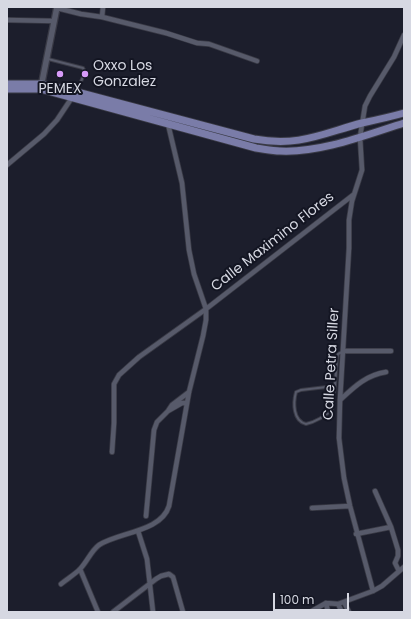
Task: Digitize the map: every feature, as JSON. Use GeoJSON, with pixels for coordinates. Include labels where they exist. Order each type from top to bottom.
{"type":"FeatureCollection","features":[{"type":"Feature","properties":{"kind":"main road"},"geometry":{"type":"LineString","coordinates":[[7,84],[41,87],[151,116],[266,141],[290,142],[321,136],[362,123],[404,113]]}},
{"type":"Feature","properties":{"kind":"main road"},"geometry":{"type":"LineString","coordinates":[[7,89],[41,87]]}},
{"type":"Feature","properties":{"kind":"main road"},"geometry":{"type":"LineString","coordinates":[[151,116],[168,124],[256,148],[286,151],[318,147],[404,123]]}},
{"type":"Feature","properties":{"kind":"main road"},"geometry":{"type":"LineString","coordinates":[[223,139],[224,131]]}},
{"type":"Feature","properties":{"kind":"street"},"geometry":{"type":"LineString","coordinates":[[41,87],[57,7],[81,14],[102,17],[166,33],[197,43],[209,44],[256,61]]}},
{"type":"Feature","properties":{"kind":"street"},"geometry":{"type":"LineString","coordinates":[[102,17],[103,7]]}},
{"type":"Feature","properties":{"kind":"street"},"geometry":{"type":"LineString","coordinates":[[7,20],[54,21]]}},
{"type":"Feature","properties":{"kind":"street","name":"Calle Petra Siller"},"geometry":{"type":"LineString","coordinates":[[373,591],[356,534],[343,472],[339,438],[349,248],[349,220],[352,201],[362,170],[360,136],[365,106],[394,56],[404,35]]}},
{"type":"Feature","properties":{"kind":"street"},"geometry":{"type":"LineString","coordinates":[[7,165],[44,134],[57,120],[74,95]]}},
{"type":"Feature","properties":{"kind":"street"},"geometry":{"type":"LineString","coordinates":[[61,584],[80,569],[99,546],[138,531],[162,518],[168,511],[189,392],[205,328],[206,309],[194,274],[189,250],[182,184],[168,124]]}},
{"type":"Feature","properties":{"kind":"street","name":"Calle Maximino Flores"},"geometry":{"type":"LineString","coordinates":[[112,452],[114,388],[116,380],[139,357],[206,309],[355,194]]}},
{"type":"Feature","properties":{"kind":"street"},"geometry":{"type":"LineString","coordinates":[[343,351],[391,351]]}},
{"type":"Feature","properties":{"kind":"street"},"geometry":{"type":"LineString","coordinates":[[340,400],[361,381],[386,372]]}},
{"type":"Feature","properties":{"kind":"street"},"geometry":{"type":"LineString","coordinates":[[146,516],[154,430],[157,422],[175,402],[189,392]]}},
{"type":"Feature","properties":{"kind":"street"},"geometry":{"type":"LineString","coordinates":[[168,411],[182,403],[187,403]]}},
{"type":"Feature","properties":{"kind":"street"},"geometry":{"type":"LineString","coordinates":[[375,491],[391,526],[399,552],[395,563],[400,571]]}},
{"type":"Feature","properties":{"kind":"street"},"geometry":{"type":"LineString","coordinates":[[312,508],[350,506]]}},
{"type":"Feature","properties":{"kind":"street"},"geometry":{"type":"LineString","coordinates":[[356,534],[391,526]]}},
{"type":"Feature","properties":{"kind":"street"},"geometry":{"type":"LineString","coordinates":[[138,531],[147,559],[150,575],[149,584],[152,612]]}},
{"type":"Feature","properties":{"kind":"street"},"geometry":{"type":"LineString","coordinates":[[310,612],[326,603],[338,604],[373,591],[382,586],[404,567]]}},
{"type":"Feature","properties":{"kind":"street"},"geometry":{"type":"LineString","coordinates":[[80,569],[98,612]]}},
{"type":"Feature","properties":{"kind":"street"},"geometry":{"type":"LineString","coordinates":[[113,612],[149,584],[167,574],[173,577],[183,612]]}},
{"type":"Feature","properties":{"kind":"street"},"geometry":{"type":"LineString","coordinates":[[344,602],[349,612]]}},
{"type":"Feature","properties":{"kind":"street"},"geometry":{"type":"LineString","coordinates":[[326,603],[328,612]]}},
{"type":"Feature","properties":{"kind":"street"},"geometry":{"type":"LineString","coordinates":[[338,604],[342,612]]}},
{"type":"Feature","properties":{"kind":"lane"},"geometry":{"type":"LineString","coordinates":[[46,59],[83,68],[85,72],[74,95]]}},
{"type":"Feature","properties":{"kind":"lane"},"geometry":{"type":"LineString","coordinates":[[335,386],[301,390],[296,392],[294,408],[297,417],[301,422],[306,424],[310,423],[330,411],[333,406],[335,386],[337,356],[343,351]]}},
{"type":"Feature","properties":{"kind":"place","name":"PEMEX"},"geometry":{"type":"Point","coordinates":[60,74]}},
{"type":"Feature","properties":{"kind":"place","name":"Oxxo Los Gonzalez"},"geometry":{"type":"Point","coordinates":[85,74]}}]}
